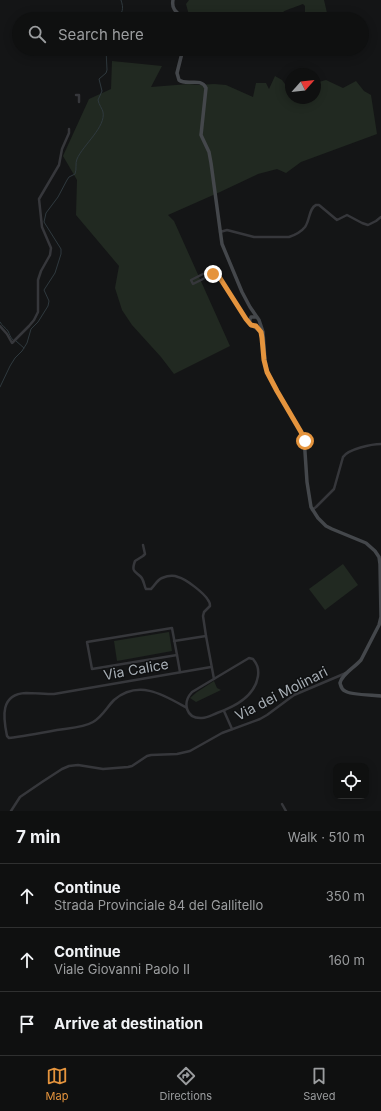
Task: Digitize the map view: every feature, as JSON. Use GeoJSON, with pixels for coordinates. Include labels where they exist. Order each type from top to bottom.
{"type":"FeatureCollection","features":[{"type":"Feature","properties":{"kind":"street"},"geometry":{"type":"LineString","coordinates":[[173,0],[172,6],[176,12]]}},
{"type":"Feature","properties":{"kind":"street"},"geometry":{"type":"LineString","coordinates":[[181,56],[177,73],[178,79],[183,83],[202,83],[206,88],[201,135],[208,150],[211,162],[223,247],[239,286],[258,319],[262,331],[264,360],[267,372],[304,438],[307,482],[312,510],[319,520],[328,527],[369,545],[375,551],[380,560],[380,622],[361,660],[346,673],[341,679],[340,683],[341,688],[349,693],[381,696]]}},
{"type":"Feature","properties":{"kind":"street"},"geometry":{"type":"LineString","coordinates":[[76,95],[79,95],[80,97],[79,102]]}},
{"type":"Feature","properties":{"kind":"street"},"geometry":{"type":"LineString","coordinates":[[0,326],[12,343],[29,326],[38,312],[38,280],[51,251],[50,244],[42,228],[39,199],[59,165],[62,149],[70,129]]}},
{"type":"Feature","properties":{"kind":"street"},"geometry":{"type":"LineString","coordinates":[[220,232],[227,230],[254,237],[289,237],[305,227],[312,208],[316,204],[337,220],[347,215],[362,224],[368,225],[381,217]]}},
{"type":"Feature","properties":{"kind":"street"},"geometry":{"type":"LineString","coordinates":[[218,275],[211,275],[193,284],[191,280],[213,268],[215,269],[245,316],[250,319],[256,317]]}},
{"type":"Feature","properties":{"kind":"street"},"geometry":{"type":"LineString","coordinates":[[250,307],[252,313],[250,319],[252,325],[260,331],[262,338]]}},
{"type":"Feature","properties":{"kind":"street"},"geometry":{"type":"LineString","coordinates":[[255,326],[259,322]]}},
{"type":"Feature","properties":{"kind":"street"},"geometry":{"type":"LineString","coordinates":[[312,510],[334,489],[343,457],[346,453],[368,446],[381,444]]}},
{"type":"Feature","properties":{"kind":"street"},"geometry":{"type":"LineString","coordinates":[[142,545],[144,554],[135,561],[134,568],[136,574],[142,578],[145,589],[151,589],[161,578],[177,576],[205,596],[209,601],[210,606],[202,616],[214,679]]}},
{"type":"Feature","properties":{"kind":"street"},"geometry":{"type":"LineString","coordinates":[[177,655],[92,669],[87,642],[172,628],[174,641],[177,655],[180,672]]}},
{"type":"Feature","properties":{"kind":"street"},"geometry":{"type":"LineString","coordinates":[[174,641],[206,636]]}},
{"type":"Feature","properties":{"kind":"street"},"geometry":{"type":"LineString","coordinates":[[249,658],[253,659],[258,667],[258,678],[252,691],[241,701],[224,711],[208,717],[199,718],[192,716],[187,708],[186,702],[190,694],[214,679],[249,658]]}},
{"type":"Feature","properties":{"kind":"street","name":"Via Calice"},"geometry":{"type":"LineString","coordinates":[[187,708],[154,692],[142,690],[134,691],[126,693],[113,701],[102,715],[93,722],[78,727],[12,738],[7,737],[3,718],[5,705],[15,695],[24,693],[48,694],[64,692],[211,667]]}},
{"type":"Feature","properties":{"kind":"street","name":"Via dei Molinari"},"geometry":{"type":"LineString","coordinates":[[11,811],[20,797],[62,769],[69,766],[78,765],[103,768],[128,767],[147,756],[177,754],[190,751],[216,736],[260,719],[294,695],[346,673]]}},
{"type":"Feature","properties":{"kind":"street"},"geometry":{"type":"LineString","coordinates":[[224,711],[232,729]]}},
{"type":"Feature","properties":{"kind":"street"},"geometry":{"type":"LineString","coordinates":[[282,804],[286,811]]}},
{"type":"Feature","properties":{"kind":"shaded area"},"geometry":{"type":"Polygon","coordinates":[[[189,0],[324,0],[327,12],[305,12],[305,6],[303,4],[283,12],[188,12],[186,4],[189,0]]]}},
{"type":"Feature","properties":{"kind":"shaded area"},"geometry":{"type":"Polygon","coordinates":[[[112,61],[162,66],[151,87],[189,84],[226,85],[253,97],[256,83],[266,83],[269,89],[275,76],[282,80],[285,84],[285,104],[321,104],[321,81],[326,80],[343,88],[356,81],[364,91],[371,95],[377,134],[301,162],[286,173],[277,169],[258,174],[168,215],[174,221],[230,346],[174,374],[132,325],[122,310],[115,288],[119,266],[76,215],[77,180],[63,156],[89,99],[111,89],[112,61]]]}},
{"type":"Feature","properties":{"kind":"shaded area"},"geometry":{"type":"Polygon","coordinates":[[[343,564],[358,585],[325,610],[309,589],[343,564]]]}},
{"type":"Feature","properties":{"kind":"shaded area"},"geometry":{"type":"Polygon","coordinates":[[[169,632],[172,651],[117,661],[114,641],[169,632]]]}},
{"type":"Feature","properties":{"kind":"shaded area"},"geometry":{"type":"Polygon","coordinates":[[[214,681],[217,688],[221,690],[196,702],[190,698],[197,692],[214,681]]]}},
{"type":"Feature","properties":{"kind":"waterway"},"geometry":{"type":"LineString","coordinates":[[121,0],[122,12]]}},
{"type":"Feature","properties":{"kind":"waterway"},"geometry":{"type":"LineString","coordinates":[[0,387],[10,366],[27,343],[31,329],[38,322],[48,306],[49,301],[44,290],[55,273],[61,254],[61,249],[44,222],[46,213],[58,197],[69,177],[75,174],[77,159],[101,124],[103,112],[98,100],[102,91],[99,79],[106,73],[107,70],[106,56]]}},
{"type":"Feature","properties":{"kind":"waterway"},"geometry":{"type":"LineString","coordinates":[[0,322],[8,331],[13,340]]}},
{"type":"Feature","properties":{"kind":"waterway"},"geometry":{"type":"LineString","coordinates":[[16,341],[24,348]]}},
{"type":"Feature","properties":{"kind":"route"},"geometry":{"type":"LineString","coordinates":[[213,274],[218,275],[251,325],[256,326],[259,329],[262,338],[264,360],[267,372],[293,416],[305,441]]}}]}
